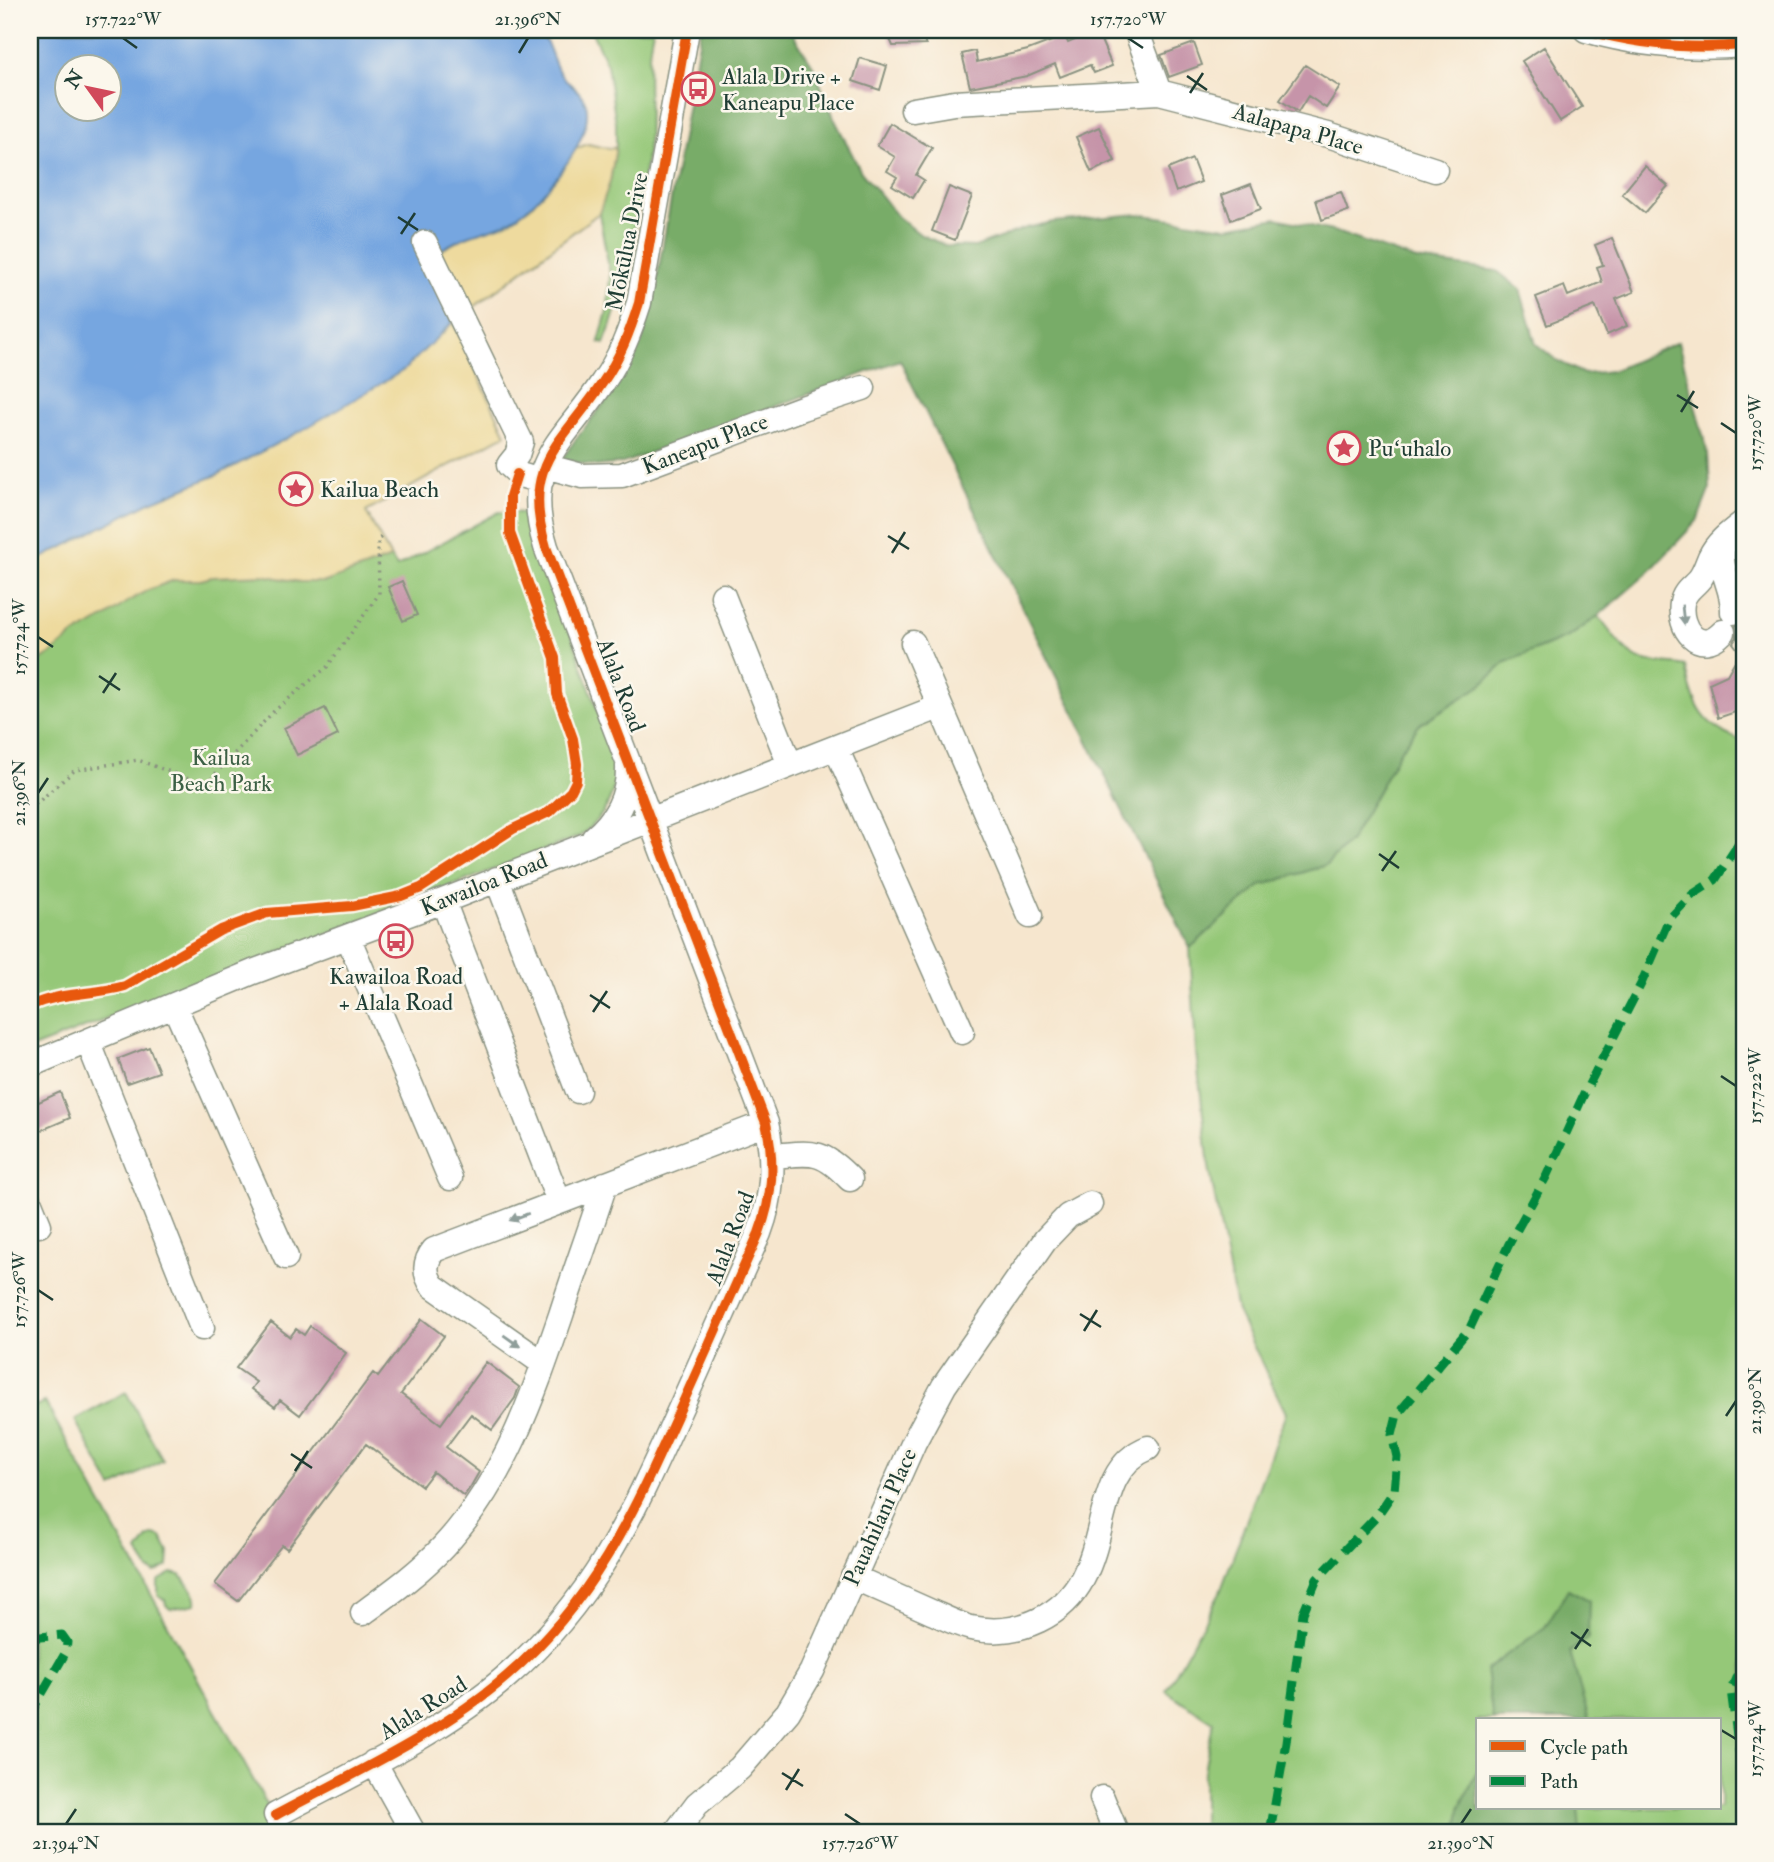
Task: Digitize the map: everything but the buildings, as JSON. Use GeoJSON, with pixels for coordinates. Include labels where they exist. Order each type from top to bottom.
{"type":"FeatureCollection","features":[{"type":"Feature","properties":{"kind":"street","name":"Mōkūlua Drive"},"geometry":{"type":"LineString","coordinates":[[543,473],[559,438],[613,367],[632,327],[645,279],[687,30]]}},
{"type":"Feature","properties":{"kind":"street"},"geometry":{"type":"LineString","coordinates":[[1136,30],[1159,92]]}},
{"type":"Feature","properties":{"kind":"street"},"geometry":{"type":"LineString","coordinates":[[1586,30],[1643,43],[1678,47],[1744,45]]}},
{"type":"Feature","properties":{"kind":"street","name":"Aalapapa Place"},"geometry":{"type":"LineString","coordinates":[[913,110],[954,103],[1159,92],[1328,135],[1435,170]]}},
{"type":"Feature","properties":{"kind":"street","name":"Kaneapu Place"},"geometry":{"type":"LineString","coordinates":[[425,243],[521,442],[517,455],[509,465],[520,475],[622,475],[863,388]]}},
{"type":"Feature","properties":{"kind":"street","name":"Alala Road"},"geometry":{"type":"LineString","coordinates":[[276,1815],[438,1726],[507,1676],[554,1630],[575,1604],[609,1555],[638,1503],[759,1233],[772,1186],[772,1156],[766,1123],[546,547],[538,514],[543,473]]}},
{"type":"Feature","properties":{"kind":"street"},"geometry":{"type":"LineString","coordinates":[[1735,530],[1721,563],[1728,612],[1714,639],[1702,641],[1689,634],[1685,628],[1682,601],[1686,592],[1696,583],[1714,550],[1735,530]]}},
{"type":"Feature","properties":{"kind":"street"},"geometry":{"type":"LineString","coordinates":[[1696,583],[1711,582],[1728,612]]}},
{"type":"Feature","properties":{"kind":"street"},"geometry":{"type":"LineString","coordinates":[[723,596],[790,765]]}},
{"type":"Feature","properties":{"kind":"street"},"geometry":{"type":"LineString","coordinates":[[913,643],[1030,916]]}},
{"type":"Feature","properties":{"kind":"street","name":"Kawailoa Road"},"geometry":{"type":"LineString","coordinates":[[30,1065],[174,1005],[939,707]]}},
{"type":"Feature","properties":{"kind":"street"},"geometry":{"type":"LineString","coordinates":[[835,748],[962,1032]]}},
{"type":"Feature","properties":{"kind":"street"},"geometry":{"type":"LineString","coordinates":[[587,843],[605,828],[619,809],[627,783],[626,755]]}},
{"type":"Feature","properties":{"kind":"street"},"geometry":{"type":"LineString","coordinates":[[497,879],[578,1091]]}},
{"type":"Feature","properties":{"kind":"street"},"geometry":{"type":"LineString","coordinates":[[443,901],[554,1189]]}},
{"type":"Feature","properties":{"kind":"street"},"geometry":{"type":"LineString","coordinates":[[348,937],[450,1178]]}},
{"type":"Feature","properties":{"kind":"street"},"geometry":{"type":"LineString","coordinates":[[174,1005],[286,1257]]}},
{"type":"Feature","properties":{"kind":"street"},"geometry":{"type":"LineString","coordinates":[[88,1041],[202,1328]]}},
{"type":"Feature","properties":{"kind":"street"},"geometry":{"type":"LineString","coordinates":[[544,1364],[433,1286],[426,1274],[427,1260],[439,1247],[766,1123]]}},
{"type":"Feature","properties":{"kind":"street"},"geometry":{"type":"LineString","coordinates":[[772,1156],[807,1153],[820,1155],[833,1162],[850,1180]]}},
{"type":"Feature","properties":{"kind":"street"},"geometry":{"type":"LineString","coordinates":[[363,1613],[410,1579],[445,1545],[479,1502],[506,1456],[544,1364],[606,1184]]}},
{"type":"Feature","properties":{"kind":"street","name":"Pauahilani Place"},"geometry":{"type":"LineString","coordinates":[[676,1832],[697,1804],[758,1750],[788,1712],[812,1671],[914,1442],[949,1377],[1046,1239],[1069,1216],[1090,1204]]}},
{"type":"Feature","properties":{"kind":"street"},"geometry":{"type":"LineString","coordinates":[[853,1577],[968,1627],[998,1631],[1028,1625],[1057,1610],[1079,1586],[1093,1557],[1114,1478],[1132,1457],[1148,1448]]}},
{"type":"Feature","properties":{"kind":"street"},"geometry":{"type":"LineString","coordinates":[[374,1762],[413,1832]]}},
{"type":"Feature","properties":{"kind":"street"},"geometry":{"type":"LineString","coordinates":[[1102,1798],[1116,1832]]}},
{"type":"Feature","properties":{"kind":"path"},"geometry":{"type":"LineString","coordinates":[[30,809],[75,770],[138,760],[205,785],[274,711],[327,667],[379,594],[378,539],[382,537]]}},
{"type":"Feature","properties":{"kind":"green space"},"geometry":{"type":"Polygon","coordinates":[[[591,30],[653,30],[648,72],[649,129],[645,167],[632,242],[604,344],[599,342],[608,308],[610,274],[599,213],[610,182],[616,147],[616,123],[607,65],[591,30]]]}},
{"type":"Feature","properties":{"kind":"green space"},"geometry":{"type":"Polygon","coordinates":[[[701,30],[790,30],[813,66],[835,120],[861,172],[898,217],[921,235],[947,246],[975,247],[1026,228],[1053,222],[1138,214],[1227,227],[1277,218],[1336,232],[1416,260],[1497,271],[1520,289],[1536,344],[1558,361],[1584,374],[1612,371],[1678,342],[1708,454],[1710,488],[1697,521],[1650,571],[1598,616],[1570,636],[1506,662],[1480,686],[1420,724],[1400,751],[1350,841],[1326,865],[1260,886],[1190,948],[900,360],[623,463],[597,466],[562,460],[620,380],[645,329],[652,307],[701,30]]]}},
{"type":"Feature","properties":{"kind":"green space","name":"Kailua Beach Park"},"geometry":{"type":"Polygon","coordinates":[[[499,512],[529,513],[617,766],[611,797],[596,821],[580,836],[30,1049],[30,667],[72,636],[127,602],[174,580],[262,575],[300,582],[325,582],[391,558],[397,567],[499,512]]]}},
{"type":"Feature","properties":{"kind":"green space"},"geometry":{"type":"Polygon","coordinates":[[[1598,616],[1617,641],[1635,657],[1647,662],[1686,666],[1692,693],[1703,714],[1719,730],[1744,741],[1744,1832],[1203,1832],[1203,1777],[1213,1722],[1166,1691],[1219,1595],[1286,1413],[1237,1312],[1209,1167],[1196,1052],[1190,948],[1260,886],[1326,865],[1350,841],[1400,751],[1420,724],[1480,686],[1506,662],[1570,636],[1598,616]]]}},
{"type":"Feature","properties":{"kind":"green space"},"geometry":{"type":"Polygon","coordinates":[[[126,1392],[163,1460],[112,1488],[75,1420],[126,1392]]]}},
{"type":"Feature","properties":{"kind":"green space"},"geometry":{"type":"Polygon","coordinates":[[[45,1402],[282,1832],[30,1832],[30,1408],[45,1402]]]}},
{"type":"Feature","properties":{"kind":"green space"},"geometry":{"type":"Polygon","coordinates":[[[154,1535],[161,1537],[169,1552],[168,1566],[155,1573],[149,1570],[138,1552],[148,1538],[154,1535]]]}},
{"type":"Feature","properties":{"kind":"green space"},"geometry":{"type":"Polygon","coordinates":[[[172,1573],[181,1575],[193,1592],[196,1604],[170,1609],[165,1600],[158,1596],[158,1581],[172,1573]]]}},
{"type":"Feature","properties":{"kind":"green space"},"geometry":{"type":"Polygon","coordinates":[[[1568,1589],[1589,1600],[1588,1638],[1570,1652],[1588,1718],[1493,1718],[1486,1670],[1545,1627],[1568,1589]]]}},
{"type":"Feature","properties":{"kind":"green space"},"geometry":{"type":"Polygon","coordinates":[[[1476,1773],[1476,1810],[1578,1810],[1580,1832],[1457,1832],[1460,1808],[1476,1773]]]}},
{"type":"Feature","properties":{"kind":"sand"},"geometry":{"type":"Polygon","coordinates":[[[588,144],[610,149],[616,147],[610,182],[599,213],[470,310],[439,251],[465,237],[508,222],[530,207],[577,148],[588,144]]]}},
{"type":"Feature","properties":{"kind":"sand","name":"Kailua Beach"},"geometry":{"type":"Polygon","coordinates":[[[453,322],[506,434],[366,512],[391,558],[325,582],[300,582],[262,575],[174,580],[127,602],[72,636],[30,667],[30,564],[148,503],[219,474],[443,333],[453,322]]]}},
{"type":"Feature","properties":{"kind":"water"},"geometry":{"type":"Polygon","coordinates":[[[30,30],[537,30],[548,45],[559,72],[581,94],[586,104],[587,119],[573,153],[548,188],[533,203],[501,225],[460,239],[424,259],[453,322],[404,370],[301,431],[219,474],[148,503],[30,564],[30,30]]]}},
{"type":"Feature","properties":{"kind":"marked path"},"geometry":{"type":"LineString","coordinates":[[1270,1832],[1286,1742],[1303,1613],[1317,1579],[1377,1516],[1394,1491],[1397,1457],[1392,1435],[1397,1415],[1470,1328],[1509,1244],[1546,1177],[1584,1094],[1641,984],[1669,919],[1692,895],[1715,880],[1744,836]]}},
{"type":"Feature","properties":{"kind":"marked path"},"geometry":{"type":"LineString","coordinates":[[30,1638],[62,1635],[67,1642],[66,1652],[30,1714]]}},
{"type":"Feature","properties":{"kind":"marked path"},"geometry":{"type":"LineString","coordinates":[[1744,1674],[1736,1678],[1731,1690],[1744,1788]]}},
{"type":"Feature","properties":{"kind":"cycle path"},"geometry":{"type":"LineString","coordinates":[[276,1815],[396,1751],[454,1716],[507,1676],[538,1647],[565,1616],[610,1552],[629,1518],[759,1233],[767,1206],[771,1151],[766,1123],[546,547],[539,518],[538,494],[542,474],[550,456],[615,363],[639,303],[687,30]]}},
{"type":"Feature","properties":{"kind":"cycle path"},"geometry":{"type":"LineString","coordinates":[[1586,30],[1664,45],[1744,45]]}},
{"type":"Feature","properties":{"kind":"cycle path"},"geometry":{"type":"LineString","coordinates":[[30,1006],[53,998],[125,986],[221,930],[267,913],[352,906],[401,896],[421,888],[513,829],[549,812],[571,791],[576,781],[577,764],[573,739],[557,694],[555,658],[510,533],[510,496],[517,474]]}},
{"type":"Feature","properties":{"kind":"place","name":"Alala Drive + Kaneapu Place"},"geometry":{"type":"Point","coordinates":[698,89]}},
{"type":"Feature","properties":{"kind":"place","name":"Puʻuhalo"},"geometry":{"type":"Point","coordinates":[1344,448]}},
{"type":"Feature","properties":{"kind":"place","name":"Kailua Beach"},"geometry":{"type":"Point","coordinates":[296,489]}},
{"type":"Feature","properties":{"kind":"place","name":"Kawailoa Road + Alala Road"},"geometry":{"type":"Point","coordinates":[396,941]}}]}
